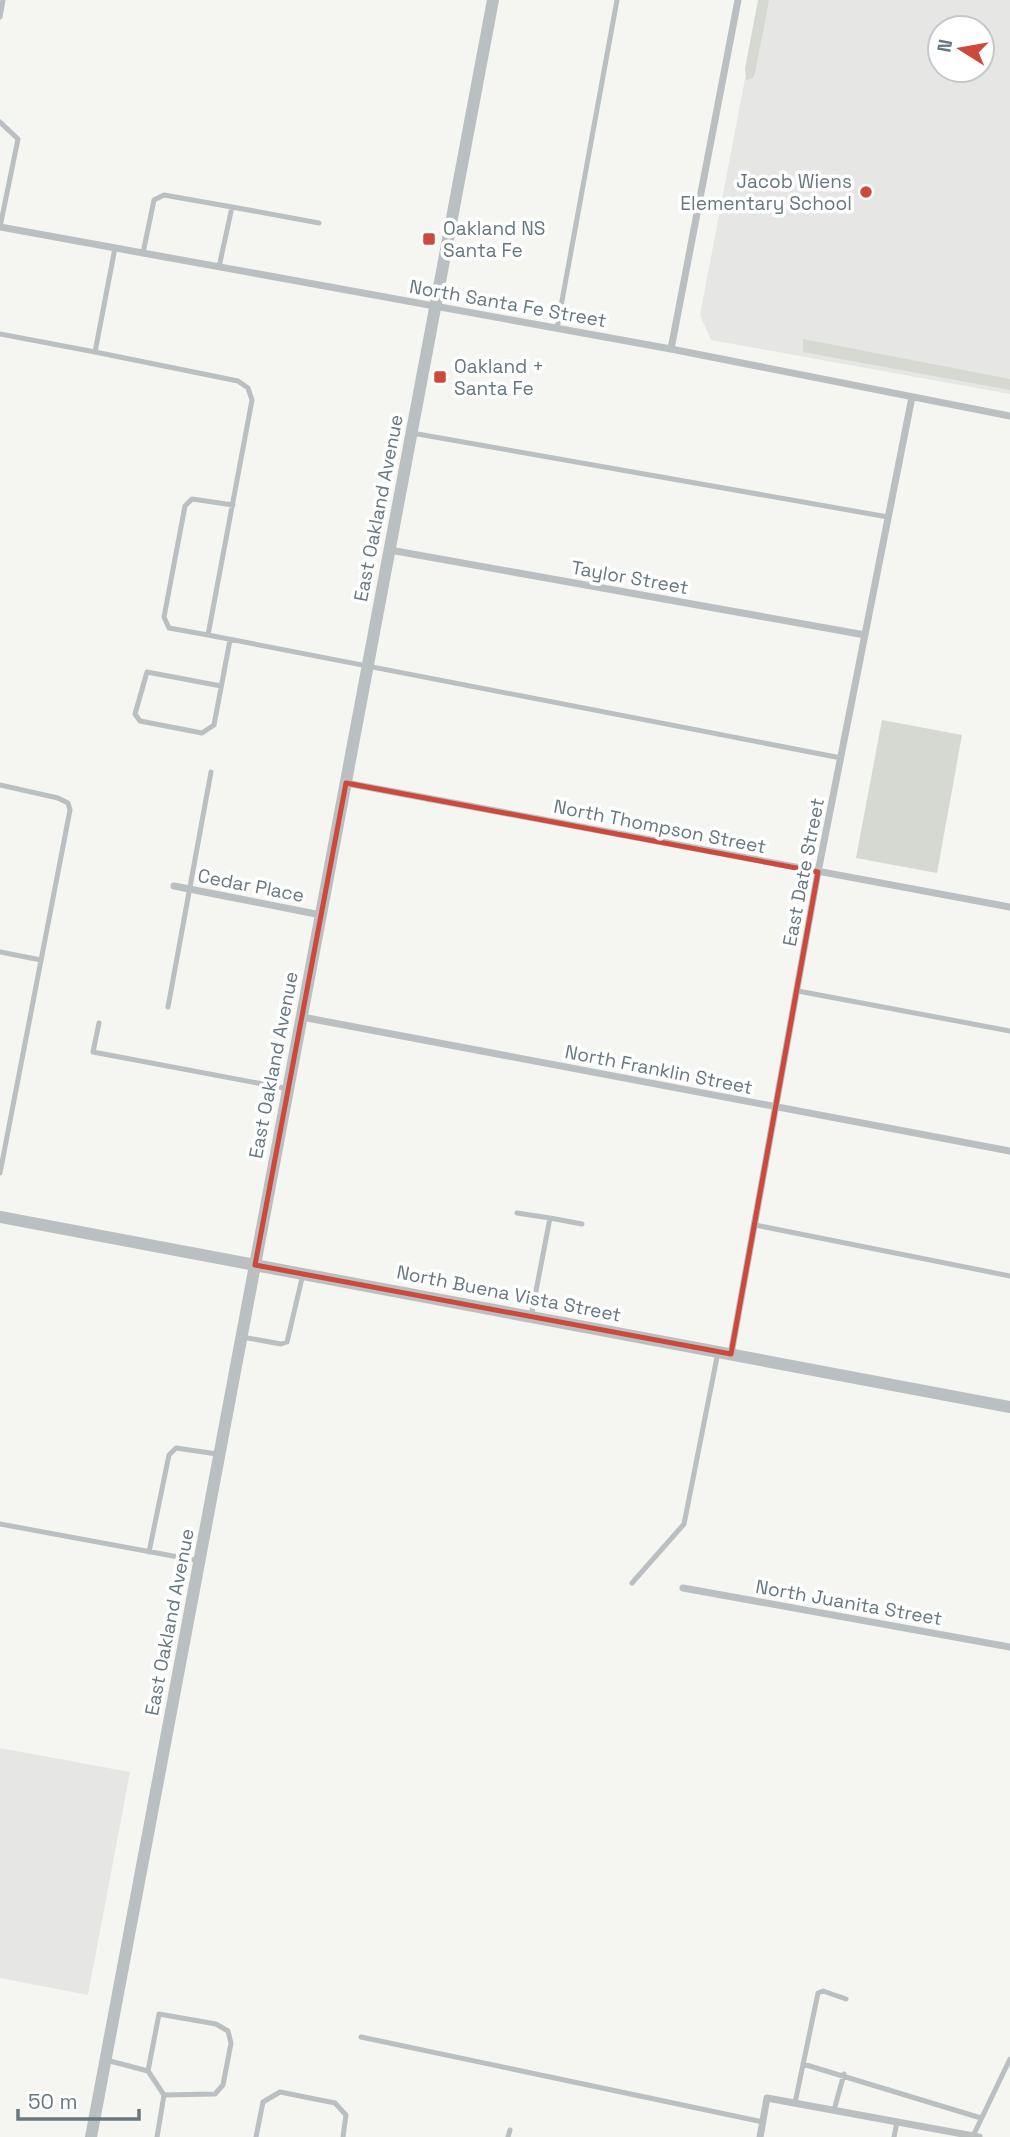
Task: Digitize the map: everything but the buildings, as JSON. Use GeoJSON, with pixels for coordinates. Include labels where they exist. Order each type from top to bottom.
{"type":"FeatureCollection","features":[{"type":"Feature","properties":{"kind":"street","name":"East Oakland Avenue"},"geometry":{"type":"LineString","coordinates":[[91,2137],[493,0]]}},
{"type":"Feature","properties":{"kind":"street"},"geometry":{"type":"LineString","coordinates":[[671,349],[738,0]]}},
{"type":"Feature","properties":{"kind":"street","name":"North Santa Fe Street"},"geometry":{"type":"LineString","coordinates":[[0,227],[671,349],[1010,416]]}},
{"type":"Feature","properties":{"kind":"street","name":"East Date Street"},"geometry":{"type":"LineString","coordinates":[[724,1353],[755,1225],[818,872],[912,397]]}},
{"type":"Feature","properties":{"kind":"street","name":"Taylor Street"},"geometry":{"type":"LineString","coordinates":[[390,550],[865,635]]}},
{"type":"Feature","properties":{"kind":"street","name":"North Thompson Street"},"geometry":{"type":"LineString","coordinates":[[346,783],[1010,907]]}},
{"type":"Feature","properties":{"kind":"street","name":"Cedar Place"},"geometry":{"type":"LineString","coordinates":[[174,886],[321,915]]}},
{"type":"Feature","properties":{"kind":"street","name":"North Franklin Street"},"geometry":{"type":"LineString","coordinates":[[302,1017],[1010,1152]]}},
{"type":"Feature","properties":{"kind":"street","name":"North Buena Vista Street"},"geometry":{"type":"LineString","coordinates":[[0,1217],[1010,1407]]}},
{"type":"Feature","properties":{"kind":"street","name":"North Juanita Street"},"geometry":{"type":"LineString","coordinates":[[683,1588],[1010,1647]]}},
{"type":"Feature","properties":{"kind":"street"},"geometry":{"type":"LineString","coordinates":[[760,2137],[767,2098],[976,2136]]}},
{"type":"Feature","properties":{"kind":"lane"},"geometry":{"type":"LineString","coordinates":[[0,18],[3,0]]}},
{"type":"Feature","properties":{"kind":"lane"},"geometry":{"type":"LineString","coordinates":[[557,328],[617,0]]}},
{"type":"Feature","properties":{"kind":"lane"},"geometry":{"type":"LineString","coordinates":[[0,122],[18,139],[0,227]]}},
{"type":"Feature","properties":{"kind":"lane"},"geometry":{"type":"LineString","coordinates":[[143,253],[154,200],[164,195],[319,223]]}},
{"type":"Feature","properties":{"kind":"lane"},"geometry":{"type":"LineString","coordinates":[[219,267],[232,207]]}},
{"type":"Feature","properties":{"kind":"lane"},"geometry":{"type":"LineString","coordinates":[[95,352],[115,248]]}},
{"type":"Feature","properties":{"kind":"lane"},"geometry":{"type":"LineString","coordinates":[[0,334],[238,381],[248,388],[252,400],[208,635]]}},
{"type":"Feature","properties":{"kind":"lane"},"geometry":{"type":"LineString","coordinates":[[411,433],[888,517]]}},
{"type":"Feature","properties":{"kind":"lane"},"geometry":{"type":"LineString","coordinates":[[233,505],[192,499],[187,502],[164,617],[169,628],[841,758]]}},
{"type":"Feature","properties":{"kind":"lane"},"geometry":{"type":"LineString","coordinates":[[221,686],[147,672],[143,676],[135,714],[140,721],[202,733],[214,725],[230,640]]}},
{"type":"Feature","properties":{"kind":"lane"},"geometry":{"type":"LineString","coordinates":[[168,1007],[211,772]]}},
{"type":"Feature","properties":{"kind":"lane"},"geometry":{"type":"LineString","coordinates":[[0,785],[58,798],[68,803],[70,810],[0,1173]]}},
{"type":"Feature","properties":{"kind":"lane"},"geometry":{"type":"LineString","coordinates":[[0,952],[41,960]]}},
{"type":"Feature","properties":{"kind":"lane"},"geometry":{"type":"LineString","coordinates":[[798,990],[1010,1031]]}},
{"type":"Feature","properties":{"kind":"lane"},"geometry":{"type":"LineString","coordinates":[[99,1023],[93,1052],[289,1089]]}},
{"type":"Feature","properties":{"kind":"lane"},"geometry":{"type":"LineString","coordinates":[[517,1213],[582,1224]]}},
{"type":"Feature","properties":{"kind":"lane"},"geometry":{"type":"LineString","coordinates":[[531,1317],[550,1218]]}},
{"type":"Feature","properties":{"kind":"lane"},"geometry":{"type":"LineString","coordinates":[[755,1225],[1010,1276]]}},
{"type":"Feature","properties":{"kind":"lane"},"geometry":{"type":"LineString","coordinates":[[242,1337],[281,1344],[287,1342],[303,1273]]}},
{"type":"Feature","properties":{"kind":"lane"},"geometry":{"type":"LineString","coordinates":[[632,1583],[684,1524],[724,1353]]}},
{"type":"Feature","properties":{"kind":"lane"},"geometry":{"type":"LineString","coordinates":[[149,1552],[169,1455],[176,1448],[220,1454]]}},
{"type":"Feature","properties":{"kind":"lane"},"geometry":{"type":"LineString","coordinates":[[0,1524],[200,1561]]}},
{"type":"Feature","properties":{"kind":"lane"},"geometry":{"type":"LineString","coordinates":[[795,2103],[818,1993],[824,1991],[846,1999]]}},
{"type":"Feature","properties":{"kind":"lane"},"geometry":{"type":"LineString","coordinates":[[148,2071],[159,2014],[216,2024],[228,2031],[231,2043],[223,2085],[215,2094],[164,2095]]}},
{"type":"Feature","properties":{"kind":"lane"},"geometry":{"type":"LineString","coordinates":[[361,2037],[763,2122]]}},
{"type":"Feature","properties":{"kind":"lane"},"geometry":{"type":"LineString","coordinates":[[976,2136],[981,2118],[1010,2059]]}},
{"type":"Feature","properties":{"kind":"lane"},"geometry":{"type":"LineString","coordinates":[[106,2060],[148,2071],[164,2095],[157,2137]]}},
{"type":"Feature","properties":{"kind":"lane"},"geometry":{"type":"LineString","coordinates":[[803,2064],[844,2074],[981,2118]]}},
{"type":"Feature","properties":{"kind":"lane"},"geometry":{"type":"LineString","coordinates":[[834,2110],[844,2074]]}},
{"type":"Feature","properties":{"kind":"lane"},"geometry":{"type":"LineString","coordinates":[[256,2137],[263,2102],[280,2092],[335,2103],[346,2115],[343,2137]]}},
{"type":"Feature","properties":{"kind":"lane"},"geometry":{"type":"LineString","coordinates":[[894,2137],[897,2122]]}},
{"type":"Feature","properties":{"kind":"highlighted area"},"geometry":{"type":"Polygon","coordinates":[[[346,783],[818,872],[731,1354],[255,1265],[346,783]]]}},
{"type":"Feature","properties":{"kind":"shaded area"},"geometry":{"type":"Polygon","coordinates":[[[758,0],[769,0],[755,73],[753,78],[746,80],[745,69],[758,0]]]}},
{"type":"Feature","properties":{"kind":"shaded area","name":"Jacob Wiens Elementary School"},"geometry":{"type":"Polygon","coordinates":[[[760,0],[1010,0],[1010,394],[711,340],[700,315],[760,0]]]}},
{"type":"Feature","properties":{"kind":"shaded area"},"geometry":{"type":"Polygon","coordinates":[[[803,339],[1010,379],[1010,390],[803,352],[803,339]]]}},
{"type":"Feature","properties":{"kind":"shaded area"},"geometry":{"type":"Polygon","coordinates":[[[882,720],[962,735],[937,873],[856,858],[882,720]]]}},
{"type":"Feature","properties":{"kind":"shaded area"},"geometry":{"type":"Polygon","coordinates":[[[0,1748],[130,1772],[88,1995],[0,1978],[0,1748]]]}},
{"type":"Feature","properties":{"kind":"place","name":"Jacob Wiens Elementary School"},"geometry":{"type":"Point","coordinates":[866,192]}},
{"type":"Feature","properties":{"kind":"place","name":"Oakland NS Santa Fe"},"geometry":{"type":"Point","coordinates":[429,239]}},
{"type":"Feature","properties":{"kind":"place","name":"Oakland + Santa Fe"},"geometry":{"type":"Point","coordinates":[440,377]}}]}
